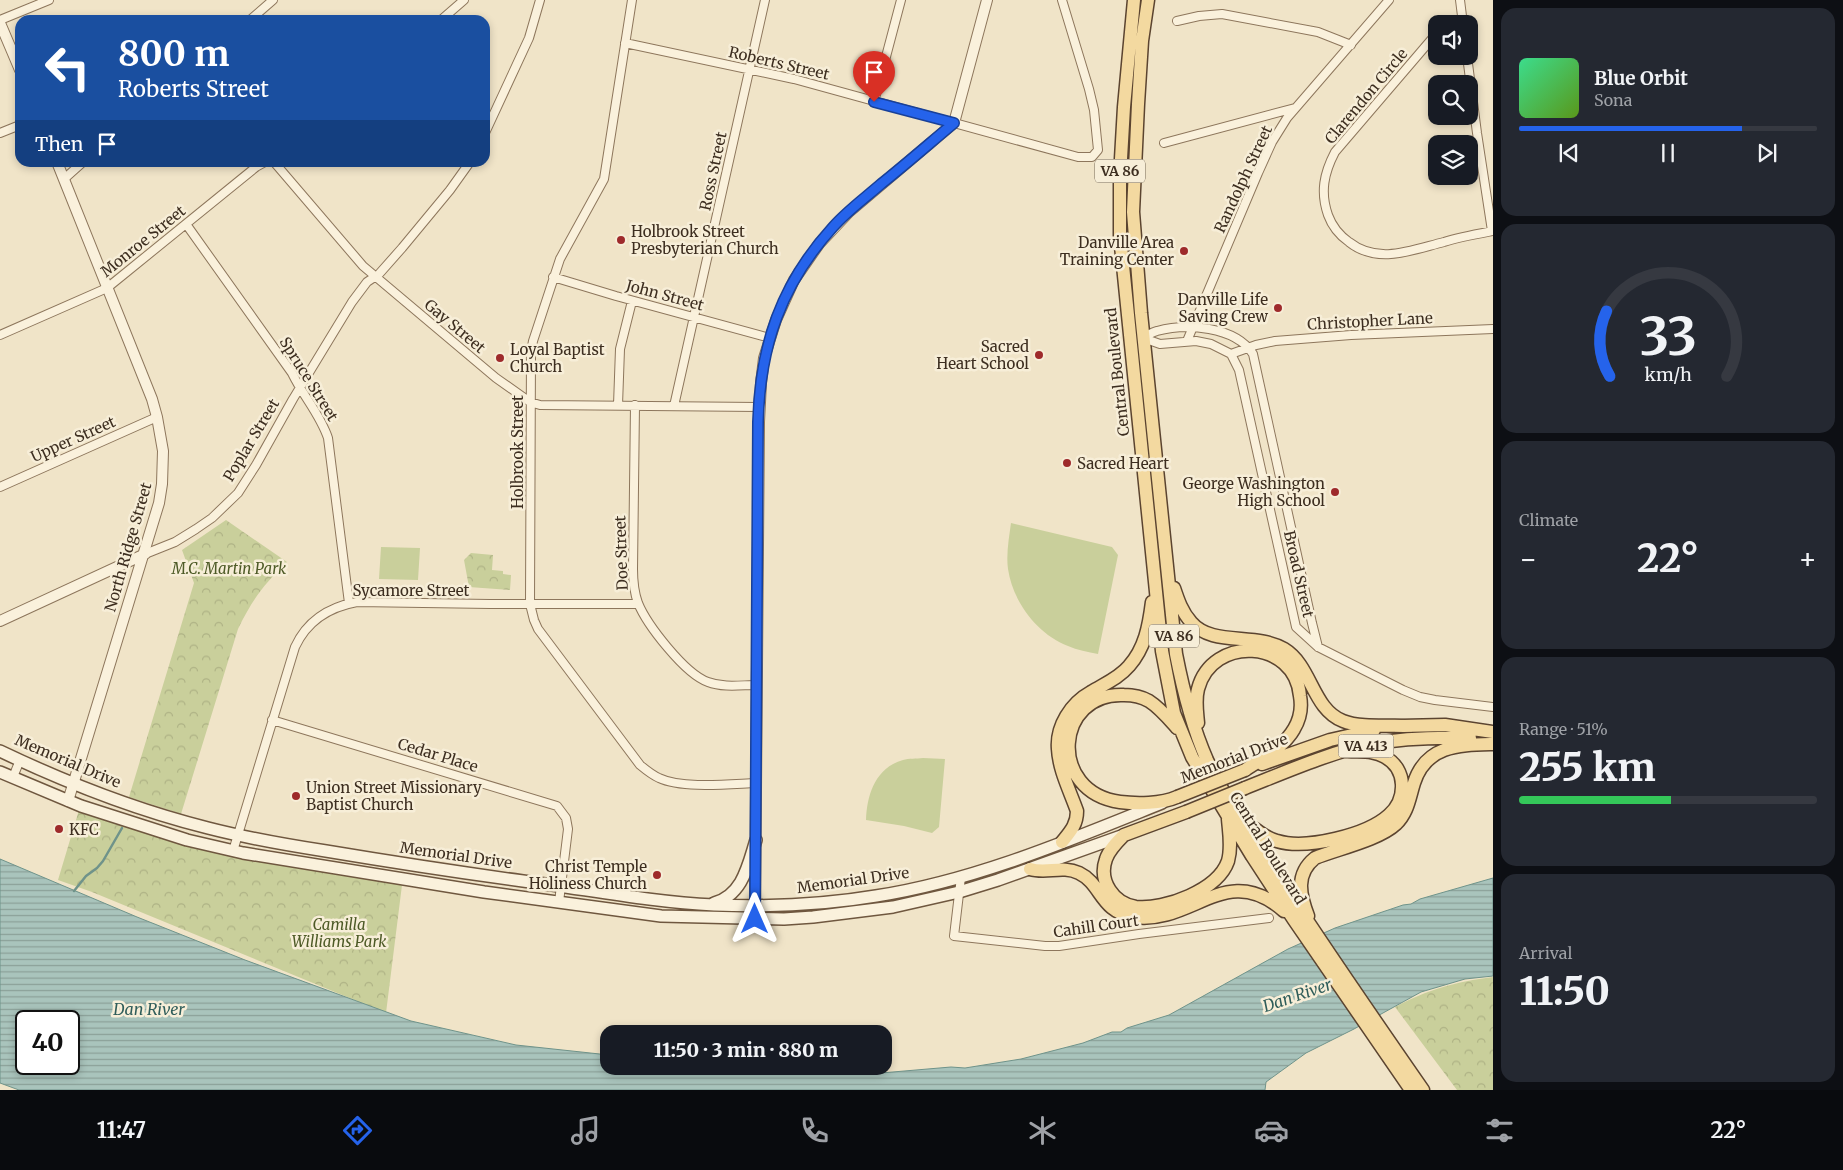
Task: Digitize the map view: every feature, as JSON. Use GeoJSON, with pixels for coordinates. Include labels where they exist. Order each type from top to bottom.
{"type":"FeatureCollection","features":[{"type":"Feature","properties":{"kind":"main road","name":"Central Boulevard"},"geometry":{"type":"LineString","coordinates":[[1134,0],[1124,108],[1120,216],[1135,390],[1164,671],[1174,713],[1192,757],[1315,934],[1381,1037],[1411,1090]]}},
{"type":"Feature","properties":{"kind":"main road","name":"Central Boulevard"},"geometry":{"type":"LineString","coordinates":[[1148,0],[1142,41],[1133,183],[1134,235],[1143,338],[1180,679],[1198,738],[1233,816],[1294,920],[1423,1090]]}},
{"type":"Feature","properties":{"kind":"main road"},"geometry":{"type":"LineString","coordinates":[[1168,573],[1181,607],[1191,623],[1208,634],[1260,640],[1284,649],[1298,661],[1323,704],[1334,716],[1350,723],[1408,726]]}},
{"type":"Feature","properties":{"kind":"main road"},"geometry":{"type":"LineString","coordinates":[[1062,842],[1076,824],[1077,818],[1077,811],[1063,775],[1058,751],[1059,734],[1063,721],[1068,712],[1082,698],[1123,672],[1138,654],[1147,632],[1155,582]]}},
{"type":"Feature","properties":{"kind":"main road"},"geometry":{"type":"LineString","coordinates":[[1198,738],[1198,690],[1201,680],[1212,664],[1226,655],[1250,650],[1266,653],[1281,661],[1294,674],[1298,683],[1301,702],[1298,721],[1289,737],[1245,770]]}},
{"type":"Feature","properties":{"kind":"main road"},"geometry":{"type":"LineString","coordinates":[[1172,799],[1125,802],[1110,800],[1093,793],[1079,780],[1071,766],[1068,749],[1072,728],[1079,715],[1091,704],[1109,696],[1127,695],[1148,701],[1170,720],[1184,738]]}},
{"type":"Feature","properties":{"kind":"main road","name":"Memorial Drive"},"geometry":{"type":"LineString","coordinates":[[0,750],[73,784],[154,813],[238,836],[442,870],[560,886],[708,905],[756,905],[815,904],[860,899],[913,890],[961,877],[1062,842],[1245,770],[1330,740],[1366,731],[1408,726],[1454,726],[1493,732]]}},
{"type":"Feature","properties":{"kind":"main road","name":"Memorial Drive"},"geometry":{"type":"LineString","coordinates":[[0,772],[68,801],[159,831],[233,851],[409,881],[661,916],[755,919],[813,917],[864,912],[925,901],[959,892],[1030,869],[1186,812],[1245,788],[1370,744],[1400,740],[1456,737],[1493,739]]}},
{"type":"Feature","properties":{"kind":"main road"},"geometry":{"type":"LineString","coordinates":[[1315,934],[1301,894],[1302,877],[1309,863],[1314,858],[1363,841],[1394,826],[1407,810],[1414,784],[1423,765],[1439,752],[1456,746],[1493,744]]}},
{"type":"Feature","properties":{"kind":"main road"},"geometry":{"type":"LineString","coordinates":[[1124,835],[1108,854],[1105,861],[1104,876],[1110,892],[1115,898],[1127,905],[1145,907],[1190,895],[1218,878],[1227,862],[1233,816],[1267,838],[1291,843],[1330,840],[1345,836],[1382,821],[1390,814],[1399,801],[1402,787],[1402,778],[1395,765],[1377,753],[1348,751]]}},
{"type":"Feature","properties":{"kind":"main road"},"geometry":{"type":"LineString","coordinates":[[708,905],[726,898],[740,884],[745,876],[756,840]]}},
{"type":"Feature","properties":{"kind":"main road"},"geometry":{"type":"LineString","coordinates":[[1030,869],[1062,869],[1080,874],[1093,884],[1116,911],[1133,917],[1144,918],[1167,914],[1216,895],[1239,891],[1256,894],[1269,900],[1294,920]]}},
{"type":"Feature","properties":{"kind":"street"},"geometry":{"type":"LineString","coordinates":[[15,58],[0,21],[49,0]]}},
{"type":"Feature","properties":{"kind":"street"},"geometry":{"type":"LineString","coordinates":[[256,15],[273,0]]}},
{"type":"Feature","properties":{"kind":"street"},"geometry":{"type":"LineString","coordinates":[[447,15],[464,0]]}},
{"type":"Feature","properties":{"kind":"street"},"geometry":{"type":"LineString","coordinates":[[490,122],[529,38],[540,0]]}},
{"type":"Feature","properties":{"kind":"street","name":"Holbrook Street"},"geometry":{"type":"LineString","coordinates":[[632,0],[604,179],[560,260],[532,346],[530,402],[532,472],[530,604],[538,629],[648,772],[657,778],[678,784],[756,783]]}},
{"type":"Feature","properties":{"kind":"street","name":"Ross Street"},"geometry":{"type":"LineString","coordinates":[[674,406],[764,0]]}},
{"type":"Feature","properties":{"kind":"street"},"geometry":{"type":"LineString","coordinates":[[874,102],[901,0]]}},
{"type":"Feature","properties":{"kind":"street"},"geometry":{"type":"LineString","coordinates":[[755,919],[759,407],[764,358],[784,300],[794,280],[806,261],[833,227],[954,123],[987,0]]}},
{"type":"Feature","properties":{"kind":"street","name":"Roberts Street"},"geometry":{"type":"LineString","coordinates":[[625,43],[794,79],[1086,158],[1094,156],[1098,150],[1096,124],[1089,89],[1062,0]]}},
{"type":"Feature","properties":{"kind":"street","name":"Randolph Street"},"geometry":{"type":"LineString","coordinates":[[1187,340],[1272,142],[1279,130],[1389,0]]}},
{"type":"Feature","properties":{"kind":"street"},"geometry":{"type":"LineString","coordinates":[[1460,0],[1462,15]]}},
{"type":"Feature","properties":{"kind":"street"},"geometry":{"type":"LineString","coordinates":[[1177,21],[1199,16],[1222,14],[1318,32],[1351,45]]}},
{"type":"Feature","properties":{"kind":"street","name":"Clarendon Circle"},"geometry":{"type":"LineString","coordinates":[[1428,43],[1335,152],[1325,174],[1324,194],[1327,209],[1332,222],[1346,240],[1362,251],[1372,254],[1395,255],[1492,231]]}},
{"type":"Feature","properties":{"kind":"street"},"geometry":{"type":"LineString","coordinates":[[1468,65],[1492,231]]}},
{"type":"Feature","properties":{"kind":"street"},"geometry":{"type":"LineString","coordinates":[[1164,143],[1296,108]]}},
{"type":"Feature","properties":{"kind":"street"},"geometry":{"type":"LineString","coordinates":[[0,133],[15,127]]}},
{"type":"Feature","properties":{"kind":"street","name":"North Ridge Street"},"geometry":{"type":"LineString","coordinates":[[59,167],[152,399],[163,451],[162,484],[159,503],[145,554],[68,801]]}},
{"type":"Feature","properties":{"kind":"street"},"geometry":{"type":"LineString","coordinates":[[64,179],[77,167]]}},
{"type":"Feature","properties":{"kind":"street","name":"Monroe Street"},"geometry":{"type":"LineString","coordinates":[[0,335],[107,288],[256,167]]}},
{"type":"Feature","properties":{"kind":"street","name":"Gay Street"},"geometry":{"type":"LineString","coordinates":[[278,167],[362,266],[496,378],[530,402],[540,405],[759,407]]}},
{"type":"Feature","properties":{"kind":"street","name":"Poplar Street"},"geometry":{"type":"LineString","coordinates":[[0,622],[145,554],[175,542],[196,529],[225,506],[249,478],[344,312],[367,282],[375,277],[402,248],[466,167]]}},
{"type":"Feature","properties":{"kind":"street","name":"Spruce Street"},"geometry":{"type":"LineString","coordinates":[[186,224],[292,373],[319,416],[328,438],[349,603]]}},
{"type":"Feature","properties":{"kind":"street","name":"John Street"},"geometry":{"type":"LineString","coordinates":[[553,277],[632,301],[770,338]]}},
{"type":"Feature","properties":{"kind":"street"},"geometry":{"type":"LineString","coordinates":[[618,405],[620,349],[632,301]]}},
{"type":"Feature","properties":{"kind":"street"},"geometry":{"type":"LineString","coordinates":[[1143,338],[1155,331],[1193,327],[1211,329],[1228,335],[1249,348]]}},
{"type":"Feature","properties":{"kind":"street","name":"Christopher Lane"},"geometry":{"type":"LineString","coordinates":[[1231,354],[1275,341],[1493,329]]}},
{"type":"Feature","properties":{"kind":"street"},"geometry":{"type":"LineString","coordinates":[[1143,338],[1160,344],[1187,340],[1211,344],[1231,354]]}},
{"type":"Feature","properties":{"kind":"street","name":"Broad Street"},"geometry":{"type":"LineString","coordinates":[[1249,348],[1253,354],[1318,647]]}},
{"type":"Feature","properties":{"kind":"street","name":"Broad Street"},"geometry":{"type":"LineString","coordinates":[[1231,354],[1239,370],[1296,627],[1318,647],[1402,690],[1420,697],[1493,707]]}},
{"type":"Feature","properties":{"kind":"street","name":"Doe Street"},"geometry":{"type":"LineString","coordinates":[[635,405],[633,583],[638,604],[662,640],[692,673],[701,679],[718,685],[757,685]]}},
{"type":"Feature","properties":{"kind":"street","name":"Upper Street"},"geometry":{"type":"LineString","coordinates":[[0,487],[157,417]]}},
{"type":"Feature","properties":{"kind":"street","name":"Sycamore Street"},"geometry":{"type":"LineString","coordinates":[[233,851],[295,647],[300,636],[316,619],[327,612],[349,603],[357,602],[638,604]]}},
{"type":"Feature","properties":{"kind":"street","name":"Cedar Place"},"geometry":{"type":"LineString","coordinates":[[272,720],[557,806],[566,818],[568,829],[559,902]]}},
{"type":"Feature","properties":{"kind":"street"},"geometry":{"type":"LineString","coordinates":[[13,778],[20,760]]}},
{"type":"Feature","properties":{"kind":"street","name":"Cahill Court"},"geometry":{"type":"LineString","coordinates":[[961,877],[954,936],[1060,946],[1269,918]]}},
{"type":"Feature","properties":{"kind":"green space","name":"M.C. Martin Park"},"geometry":{"type":"Polygon","coordinates":[[[226,520],[287,562],[259,593],[238,629],[181,814],[129,797],[194,583],[182,550],[226,520]]]}},
{"type":"Feature","properties":{"kind":"green space"},"geometry":{"type":"Polygon","coordinates":[[[1011,523],[1112,547],[1118,555],[1098,654],[1075,649],[1046,634],[1021,605],[1011,581],[1007,563],[1011,523]]]}},
{"type":"Feature","properties":{"kind":"green space"},"geometry":{"type":"Polygon","coordinates":[[[381,547],[420,548],[418,580],[379,579],[381,547]]]}},
{"type":"Feature","properties":{"kind":"green space"},"geometry":{"type":"Polygon","coordinates":[[[471,553],[493,555],[492,570],[503,571],[503,574],[511,575],[510,590],[469,587],[464,560],[471,553]]]}},
{"type":"Feature","properties":{"kind":"green space"},"geometry":{"type":"Polygon","coordinates":[[[905,759],[945,759],[939,827],[932,833],[866,820],[868,801],[879,776],[893,764],[905,759]]]}},
{"type":"Feature","properties":{"kind":"green space","name":"Camilla Williams Park"},"geometry":{"type":"Polygon","coordinates":[[[79,810],[234,856],[402,885],[386,1013],[92,892],[58,880],[79,810]]]}},
{"type":"Feature","properties":{"kind":"green space"},"geometry":{"type":"Polygon","coordinates":[[[1493,977],[1493,1090],[1457,1090],[1395,1007],[1419,995],[1442,987],[1493,977]]]}},
{"type":"Feature","properties":{"kind":"water","name":"Dan River"},"geometry":{"type":"Polygon","coordinates":[[[0,859],[245,960],[411,1021],[516,1045],[600,1054],[600,1075],[892,1075],[892,1072],[951,1067],[965,1068],[1021,1059],[1083,1043],[1112,1032],[1121,1032],[1127,1028],[1169,1015],[1288,949],[1335,928],[1411,904],[1420,899],[1493,878],[1493,976],[1465,979],[1421,992],[1306,1053],[1266,1082],[1265,1090],[19,1090],[0,1083],[0,859]]]}},
{"type":"Feature","properties":{"kind":"waterway"},"geometry":{"type":"LineString","coordinates":[[74,891],[86,876],[103,861],[122,828]]}},
{"type":"Feature","properties":{"kind":"place","name":"Holbrook Street Presbyterian Church"},"geometry":{"type":"Point","coordinates":[621,240]}},
{"type":"Feature","properties":{"kind":"place","name":"Danville Area Training Center"},"geometry":{"type":"Point","coordinates":[1184,251]}},
{"type":"Feature","properties":{"kind":"place","name":"Danville Life Saving Crew"},"geometry":{"type":"Point","coordinates":[1278,308]}},
{"type":"Feature","properties":{"kind":"place","name":"Sacred Heart School"},"geometry":{"type":"Point","coordinates":[1039,355]}},
{"type":"Feature","properties":{"kind":"place","name":"Loyal Baptist Church"},"geometry":{"type":"Point","coordinates":[500,358]}},
{"type":"Feature","properties":{"kind":"place","name":"Sacred Heart"},"geometry":{"type":"Point","coordinates":[1067,463]}},
{"type":"Feature","properties":{"kind":"place","name":"George Washington High School"},"geometry":{"type":"Point","coordinates":[1335,492]}},
{"type":"Feature","properties":{"kind":"place","name":"Union Street Missionary Baptist Church"},"geometry":{"type":"Point","coordinates":[296,796]}},
{"type":"Feature","properties":{"kind":"place","name":"KFC"},"geometry":{"type":"Point","coordinates":[59,829]}},
{"type":"Feature","properties":{"kind":"place","name":"Christ Temple Holiness Church"},"geometry":{"type":"Point","coordinates":[657,875]}},
{"type":"Feature","properties":{"kind":"route"},"geometry":{"type":"LineString","coordinates":[[755,919],[758,422],[764,358],[784,300],[794,280],[819,244],[849,212],[954,123],[896,106],[874,102]]}}]}
